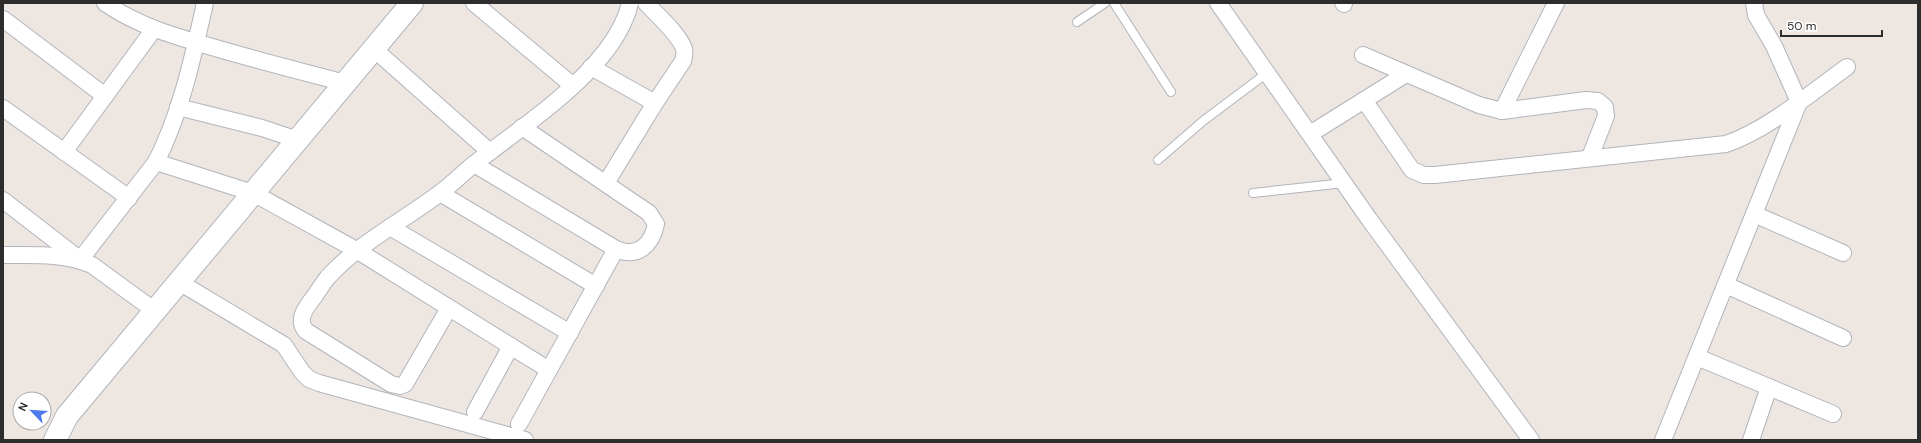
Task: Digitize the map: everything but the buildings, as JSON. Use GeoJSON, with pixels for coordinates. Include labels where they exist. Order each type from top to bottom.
{"type":"FeatureCollection","features":[{"type":"Feature","properties":{"kind":"street"},"geometry":{"type":"LineString","coordinates":[[105,3],[130,10],[154,29],[345,83]]}},
{"type":"Feature","properties":{"kind":"street"},"geometry":{"type":"LineString","coordinates":[[81,260],[156,162],[178,107],[205,3]]}},
{"type":"Feature","properties":{"kind":"street"},"geometry":{"type":"LineString","coordinates":[[55,440],[67,416],[412,3]]}},
{"type":"Feature","properties":{"kind":"street"},"geometry":{"type":"LineString","coordinates":[[474,3],[572,86]]}},
{"type":"Feature","properties":{"kind":"street"},"geometry":{"type":"LineString","coordinates":[[449,308],[405,384],[400,386],[391,384],[306,331],[301,326],[301,319],[307,306],[328,277],[358,251],[440,193],[474,164],[556,101],[591,68],[606,51],[620,28],[630,3]]}},
{"type":"Feature","properties":{"kind":"street"},"geometry":{"type":"LineString","coordinates":[[606,183],[682,61],[684,50],[679,40],[646,3]]}},
{"type":"Feature","properties":{"kind":"street"},"geometry":{"type":"LineString","coordinates":[[1218,3],[1344,183],[1531,440]]}},
{"type":"Feature","properties":{"kind":"street"},"geometry":{"type":"LineString","coordinates":[[1502,110],[1556,3]]}},
{"type":"Feature","properties":{"kind":"street"},"geometry":{"type":"LineString","coordinates":[[1663,440],[1799,102],[1774,46],[1756,15],[1754,3]]}},
{"type":"Feature","properties":{"kind":"street"},"geometry":{"type":"LineString","coordinates":[[3,19],[105,96]]}},
{"type":"Feature","properties":{"kind":"street"},"geometry":{"type":"LineString","coordinates":[[64,152],[154,29]]}},
{"type":"Feature","properties":{"kind":"street"},"geometry":{"type":"LineString","coordinates":[[374,49],[490,152]]}},
{"type":"Feature","properties":{"kind":"street"},"geometry":{"type":"LineString","coordinates":[[1363,55],[1479,105],[1502,110],[1586,100],[1598,101],[1605,107],[1606,116],[1590,157]]}},
{"type":"Feature","properties":{"kind":"street"},"geometry":{"type":"LineString","coordinates":[[1364,100],[1412,170],[1424,175],[1435,175],[1590,157],[1726,144],[1738,140],[1764,125],[1847,67]]}},
{"type":"Feature","properties":{"kind":"street"},"geometry":{"type":"LineString","coordinates":[[591,68],[655,103]]}},
{"type":"Feature","properties":{"kind":"street"},"geometry":{"type":"LineString","coordinates":[[1310,134],[1406,74]]}},
{"type":"Feature","properties":{"kind":"street"},"geometry":{"type":"LineString","coordinates":[[178,107],[262,128],[298,140]]}},
{"type":"Feature","properties":{"kind":"street"},"geometry":{"type":"LineString","coordinates":[[3,108],[129,198]]}},
{"type":"Feature","properties":{"kind":"street"},"geometry":{"type":"LineString","coordinates":[[474,164],[624,253],[638,252],[646,245],[654,232],[656,224],[654,218],[644,208],[522,127]]}},
{"type":"Feature","properties":{"kind":"street"},"geometry":{"type":"LineString","coordinates":[[156,162],[254,193],[358,251],[549,370]]}},
{"type":"Feature","properties":{"kind":"street"},"geometry":{"type":"LineString","coordinates":[[440,193],[596,286]]}},
{"type":"Feature","properties":{"kind":"street"},"geometry":{"type":"LineString","coordinates":[[3,200],[81,260]]}},
{"type":"Feature","properties":{"kind":"street"},"geometry":{"type":"LineString","coordinates":[[1754,214],[1843,253]]}},
{"type":"Feature","properties":{"kind":"street"},"geometry":{"type":"LineString","coordinates":[[390,227],[570,334]]}},
{"type":"Feature","properties":{"kind":"street"},"geometry":{"type":"LineString","coordinates":[[519,424],[616,249]]}},
{"type":"Feature","properties":{"kind":"street"},"geometry":{"type":"LineString","coordinates":[[3,255],[67,256],[81,260],[92,265],[155,311]]}},
{"type":"Feature","properties":{"kind":"street"},"geometry":{"type":"LineString","coordinates":[[179,282],[284,346],[302,372],[309,379],[525,440]]}},
{"type":"Feature","properties":{"kind":"street"},"geometry":{"type":"LineString","coordinates":[[1726,285],[1842,338]]}},
{"type":"Feature","properties":{"kind":"street"},"geometry":{"type":"LineString","coordinates":[[475,412],[511,346]]}},
{"type":"Feature","properties":{"kind":"street"},"geometry":{"type":"LineString","coordinates":[[1697,357],[1833,414]]}},
{"type":"Feature","properties":{"kind":"street"},"geometry":{"type":"LineString","coordinates":[[1751,440],[1769,387]]}},
{"type":"Feature","properties":{"kind":"lane"},"geometry":{"type":"LineString","coordinates":[[1077,22],[1105,3]]}},
{"type":"Feature","properties":{"kind":"lane"},"geometry":{"type":"LineString","coordinates":[[1114,3],[1171,92]]}},
{"type":"Feature","properties":{"kind":"lane"},"geometry":{"type":"LineString","coordinates":[[1158,160],[1203,121],[1267,73]]}},
{"type":"Feature","properties":{"kind":"lane"},"geometry":{"type":"LineString","coordinates":[[1253,193],[1344,183]]}}]}
